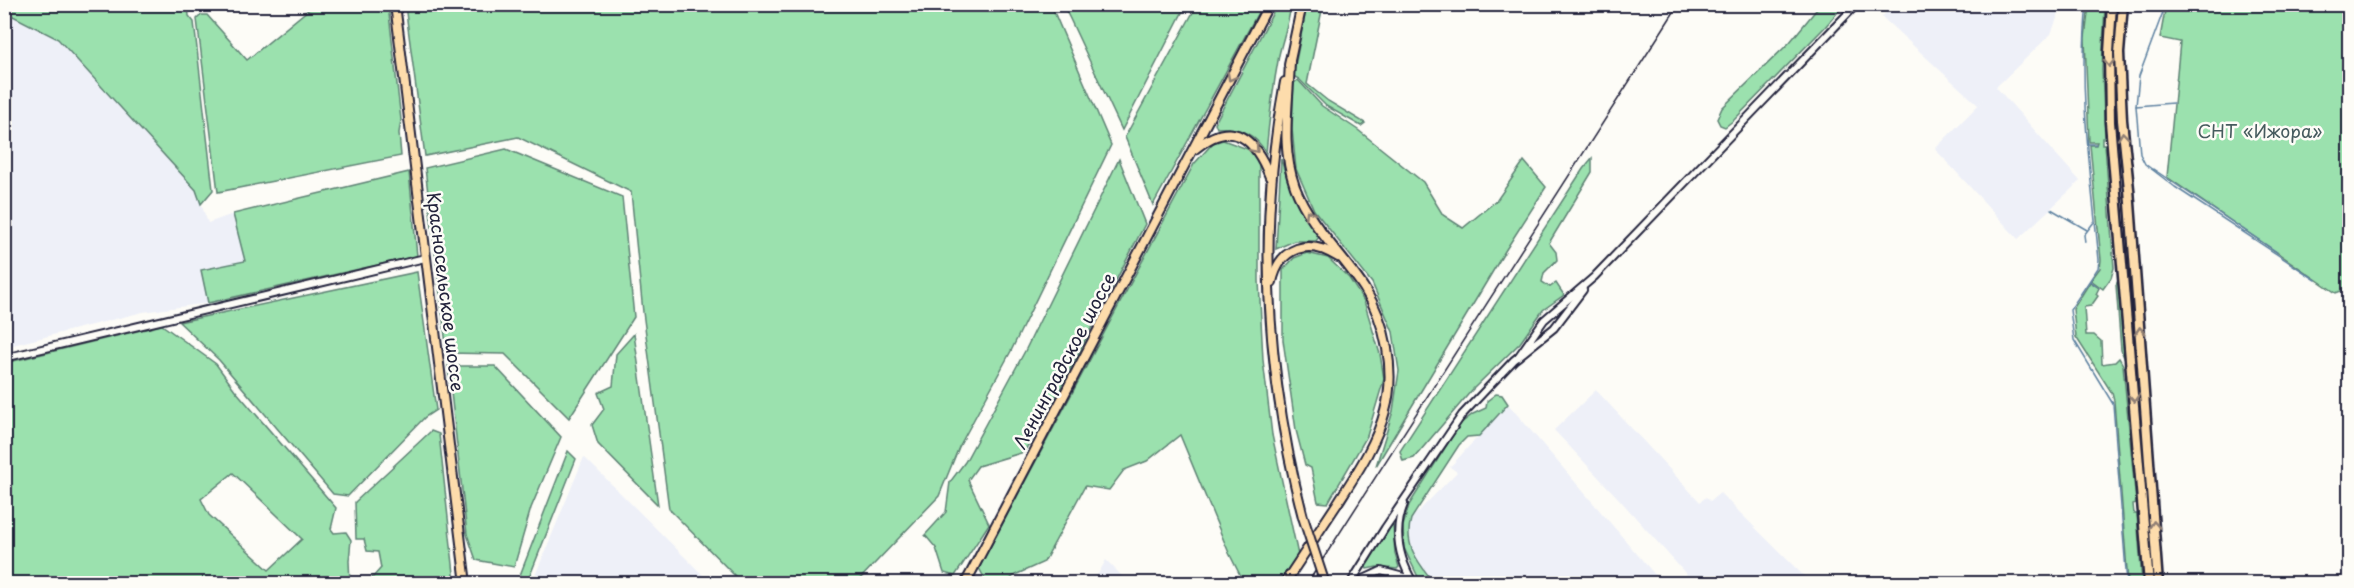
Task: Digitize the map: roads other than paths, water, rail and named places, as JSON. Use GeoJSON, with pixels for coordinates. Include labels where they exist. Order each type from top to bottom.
{"type":"FeatureCollection","features":[{"type":"Feature","properties":{"kind":"highway"},"geometry":{"type":"LineString","coordinates":[[2112,4],[2109,53],[2110,122],[2149,584]]}},
{"type":"Feature","properties":{"kind":"highway"},"geometry":{"type":"LineString","coordinates":[[2123,4],[2119,53],[2122,120],[2158,584]]}},
{"type":"Feature","properties":{"kind":"main road","name":"Красносельское шоссе"},"geometry":{"type":"LineString","coordinates":[[395,4],[466,584]]}},
{"type":"Feature","properties":{"kind":"main road","name":"Ленинградское шоссе"},"geometry":{"type":"LineString","coordinates":[[965,584],[1269,4]]}},
{"type":"Feature","properties":{"kind":"main road"},"geometry":{"type":"LineString","coordinates":[[1302,4],[1280,110],[1270,177],[1269,295],[1274,372],[1280,413],[1302,517],[1325,584]]}},
{"type":"Feature","properties":{"kind":"main road"},"geometry":{"type":"LineString","coordinates":[[1284,584],[1364,462],[1386,410],[1389,370],[1383,332],[1376,311],[1365,289],[1304,206],[1290,171],[1286,133],[1290,60]]}},
{"type":"Feature","properties":{"kind":"main road"},"geometry":{"type":"LineString","coordinates":[[1192,152],[1207,139],[1217,135],[1240,136],[1258,150],[1270,177]]}},
{"type":"Feature","properties":{"kind":"main road"},"geometry":{"type":"LineString","coordinates":[[1269,295],[1277,266],[1285,256],[1298,248],[1310,246],[1324,249],[1344,261]]}},
{"type":"Feature","properties":{"kind":"street"},"geometry":{"type":"LineString","coordinates":[[1352,584],[1462,415],[1518,357],[1551,313],[1590,281],[1857,4]]}},
{"type":"Feature","properties":{"kind":"street"},"geometry":{"type":"LineString","coordinates":[[4,358],[425,258]]}},
{"type":"Feature","properties":{"kind":"street"},"geometry":{"type":"LineString","coordinates":[[1518,357],[1544,338],[1590,281]]}},
{"type":"Feature","properties":{"kind":"street"},"geometry":{"type":"LineString","coordinates":[[1551,313],[1559,315],[1560,321]]}},
{"type":"Feature","properties":{"kind":"street"},"geometry":{"type":"LineString","coordinates":[[1537,329],[1538,336],[1544,338]]}},
{"type":"Feature","properties":{"kind":"street"},"geometry":{"type":"LineString","coordinates":[[1410,492],[1402,510],[1399,536],[1402,559],[1413,581]]}},
{"type":"Feature","properties":{"kind":"street"},"geometry":{"type":"LineString","coordinates":[[1352,584],[1381,571],[1413,581]]}},
{"type":"Feature","properties":{"kind":"waterway"},"geometry":{"type":"LineString","coordinates":[[2087,4],[2085,100],[2099,260],[2098,268],[2070,310],[2074,340],[2113,404],[2127,584]]}},
{"type":"Feature","properties":{"kind":"waterway"},"geometry":{"type":"LineString","coordinates":[[2166,4],[2139,76],[2136,106],[2173,103]]}},
{"type":"Feature","properties":{"kind":"waterway"},"geometry":{"type":"LineString","coordinates":[[2058,6],[2087,8]]}},
{"type":"Feature","properties":{"kind":"waterway"},"geometry":{"type":"LineString","coordinates":[[2136,106],[2140,154],[2145,164],[2175,187],[2316,280]]}},
{"type":"Feature","properties":{"kind":"waterway"},"geometry":{"type":"LineString","coordinates":[[2088,144],[2096,144]]}},
{"type":"Feature","properties":{"kind":"waterway"},"geometry":{"type":"LineString","coordinates":[[2153,169],[2277,252]]}},
{"type":"Feature","properties":{"kind":"waterway"},"geometry":{"type":"LineString","coordinates":[[2051,209],[2087,230]]}},
{"type":"Feature","properties":{"kind":"waterway"},"geometry":{"type":"LineString","coordinates":[[2085,242],[2084,235],[2094,222]]}},
{"type":"Feature","properties":{"kind":"waterway"},"geometry":{"type":"LineString","coordinates":[[2090,281],[2099,287]]}},
{"type":"Feature","properties":{"kind":"railway"},"geometry":{"type":"LineString","coordinates":[[1307,584],[1679,4]]}},
{"type":"Feature","properties":{"kind":"park label","name":"СНТ «Ижора»"},"geometry":{"type":"Point","coordinates":[2260,132]}}]}
